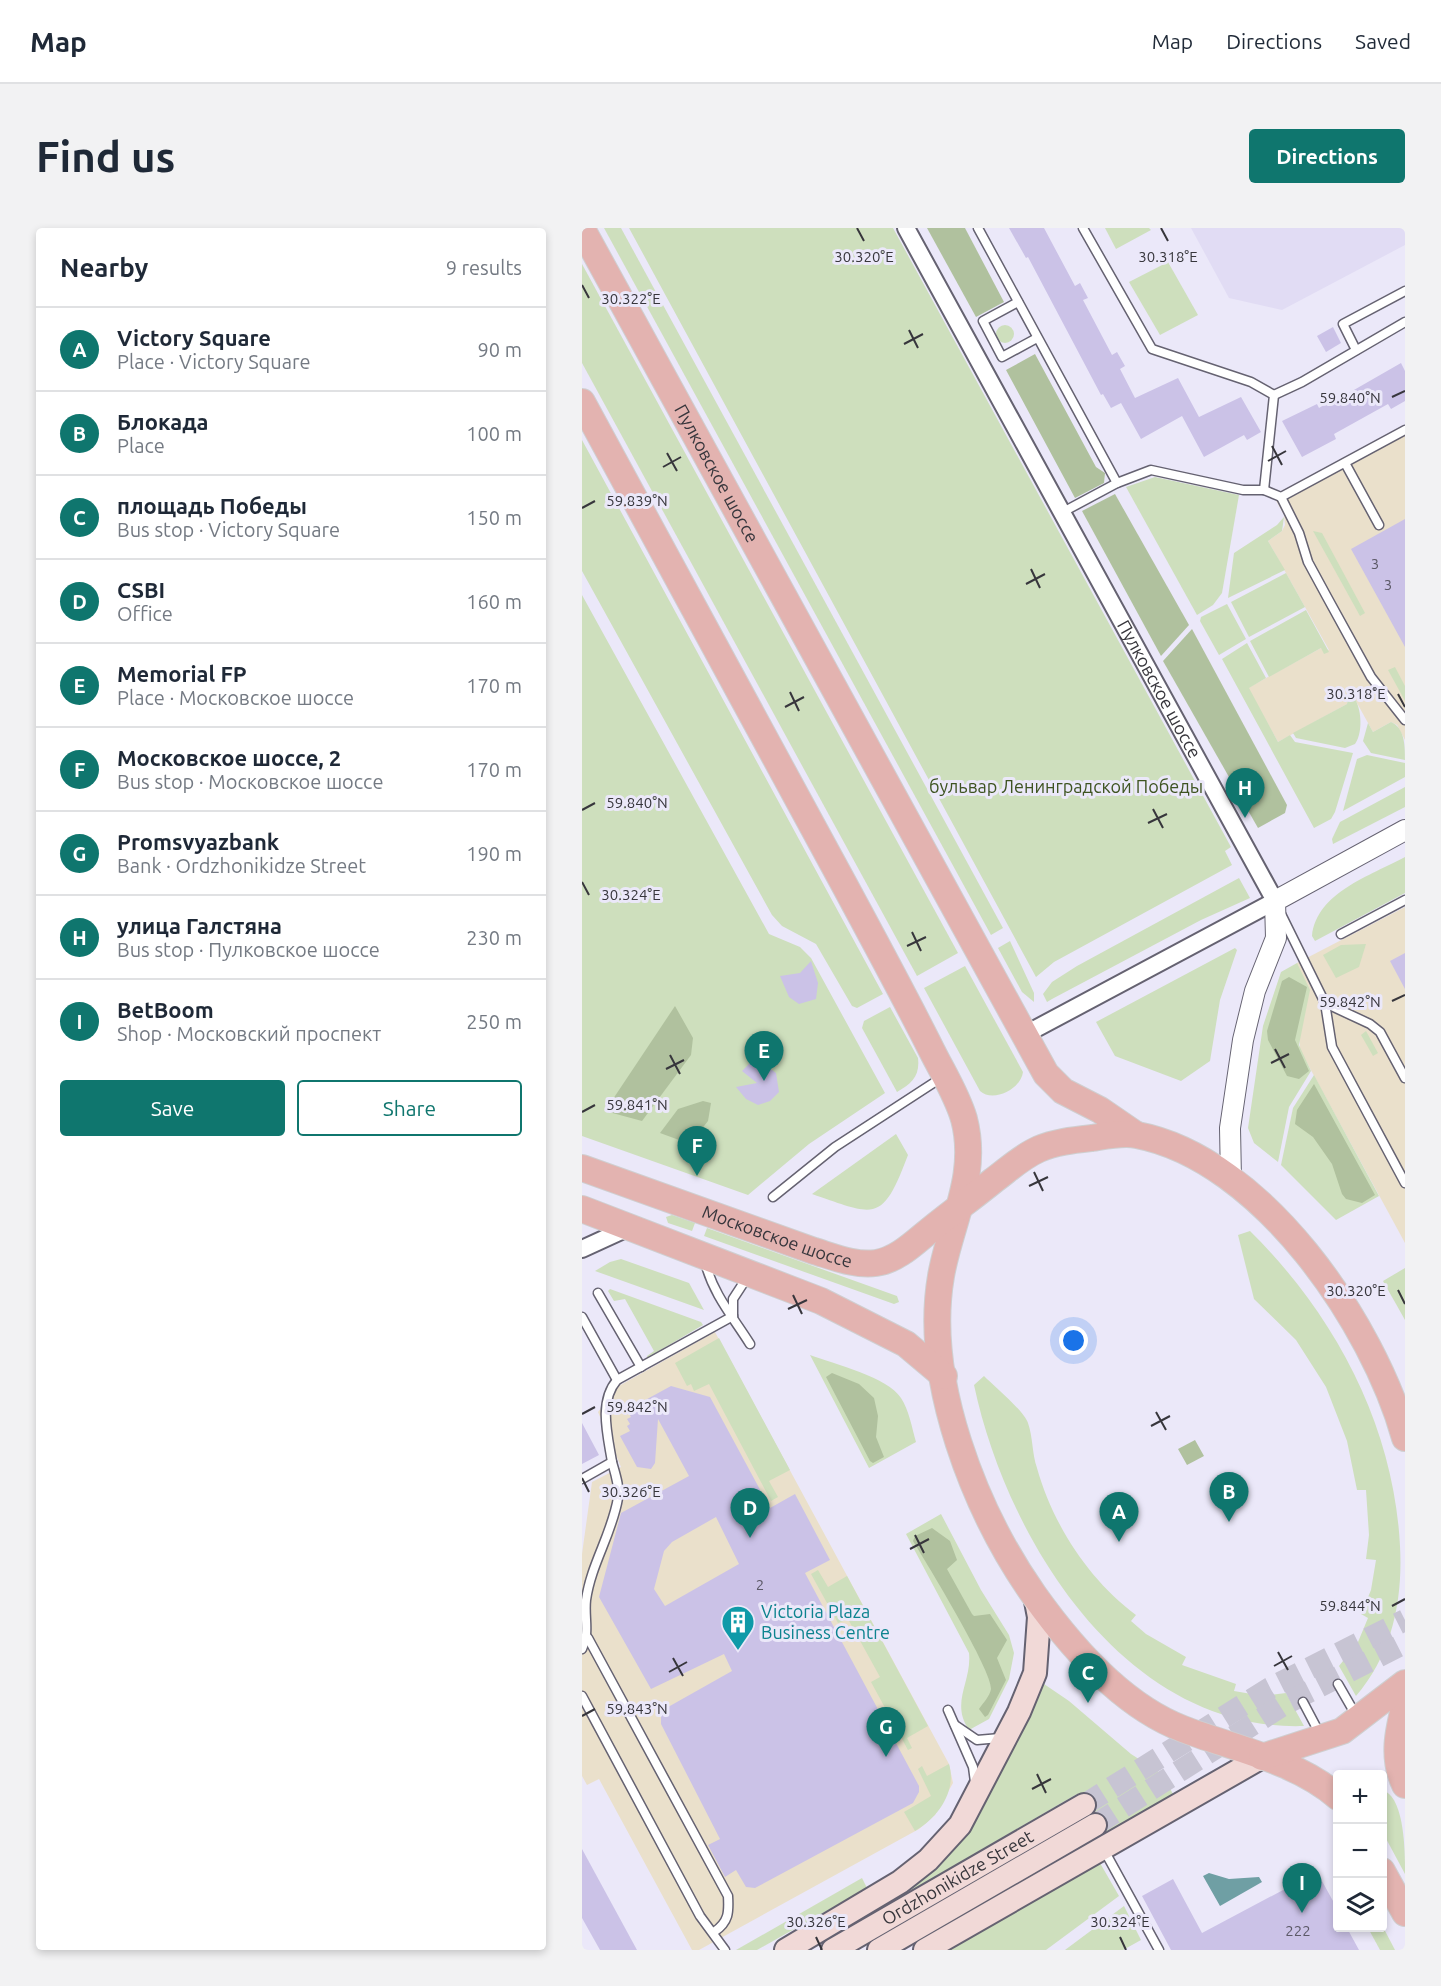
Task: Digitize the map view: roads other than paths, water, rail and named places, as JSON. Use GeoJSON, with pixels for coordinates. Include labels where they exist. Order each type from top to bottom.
{"type":"FeatureCollection","features":[{"type":"Feature","properties":{"kind":"main road","name":"Пулковское шоссе"},"geometry":{"type":"LineString","coordinates":[[582,229],[1024,1035],[1053,1083],[1136,1134],[1194,1156],[1231,1179],[1283,1226],[1326,1279],[1359,1331],[1399,1408],[1405,1438]]}},
{"type":"Feature","properties":{"kind":"main road"},"geometry":{"type":"LineString","coordinates":[[582,402],[899,986],[958,1104],[968,1141],[962,1204],[940,1285],[937,1333],[958,1441],[977,1489],[1017,1568],[1035,1596],[1091,1661],[1151,1713],[1180,1728],[1262,1757],[1314,1780],[1333,1793]]}},
{"type":"Feature","properties":{"kind":"main road","name":"Московское шоссе"},"geometry":{"type":"LineString","coordinates":[[582,1168],[814,1251],[860,1263],[876,1263],[902,1252],[1011,1166],[1040,1149],[1076,1140],[1136,1134]]}},
{"type":"Feature","properties":{"kind":"main road"},"geometry":{"type":"LineString","coordinates":[[582,1209],[822,1301],[906,1344],[944,1376]]}},
{"type":"Feature","properties":{"kind":"main road"},"geometry":{"type":"LineString","coordinates":[[786,1950],[871,1902],[928,1860],[960,1825],[1006,1737],[1035,1673],[1039,1617],[1035,1596]]}},
{"type":"Feature","properties":{"kind":"main road"},"geometry":{"type":"LineString","coordinates":[[925,1950],[1262,1757],[1323,1739],[1359,1720],[1405,1683]]}},
{"type":"Feature","properties":{"kind":"main road"},"geometry":{"type":"LineString","coordinates":[[1405,1704],[1398,1734],[1397,1760],[1405,1785]]}},
{"type":"Feature","properties":{"kind":"main road","name":"Ordzhonikidze Street"},"geometry":{"type":"LineString","coordinates":[[833,1950],[1084,1805]]}},
{"type":"Feature","properties":{"kind":"main road","name":"Ordzhonikidze Street"},"geometry":{"type":"LineString","coordinates":[[879,1950],[1095,1825]]}},
{"type":"Feature","properties":{"kind":"main road"},"geometry":{"type":"LineString","coordinates":[[1387,1878],[1405,1913]]}},
{"type":"Feature","properties":{"kind":"street","name":"Пулковское шоссе"},"geometry":{"type":"LineString","coordinates":[[906,228],[1275,901]]}},
{"type":"Feature","properties":{"kind":"street"},"geometry":{"type":"LineString","coordinates":[[1024,1035],[1405,830]]}},
{"type":"Feature","properties":{"kind":"street"},"geometry":{"type":"LineString","coordinates":[[1231,1179],[1230,1128],[1243,1040],[1255,991],[1276,938],[1275,901]]}},
{"type":"Feature","properties":{"kind":"street"},"geometry":{"type":"LineString","coordinates":[[582,1249],[630,1227]]}},
{"type":"Feature","properties":{"kind":"lane"},"geometry":{"type":"LineString","coordinates":[[978,228],[1117,483]]}},
{"type":"Feature","properties":{"kind":"lane"},"geometry":{"type":"LineString","coordinates":[[1083,228],[1152,349],[1251,382],[1274,395]]}},
{"type":"Feature","properties":{"kind":"lane"},"geometry":{"type":"LineString","coordinates":[[1356,350],[1343,324],[1405,291]]}},
{"type":"Feature","properties":{"kind":"lane"},"geometry":{"type":"LineString","coordinates":[[1018,302],[983,321],[1002,357],[1037,338]]}},
{"type":"Feature","properties":{"kind":"lane"},"geometry":{"type":"LineString","coordinates":[[1274,395],[1302,382],[1405,322]]}},
{"type":"Feature","properties":{"kind":"lane"},"geometry":{"type":"LineString","coordinates":[[1264,490],[1274,395]]}},
{"type":"Feature","properties":{"kind":"lane"},"geometry":{"type":"LineString","coordinates":[[1281,497],[1405,430]]}},
{"type":"Feature","properties":{"kind":"lane"},"geometry":{"type":"LineString","coordinates":[[1345,463],[1379,525]]}},
{"type":"Feature","properties":{"kind":"lane"},"geometry":{"type":"LineString","coordinates":[[1061,513],[1117,483],[1151,470],[1243,490],[1264,490],[1281,497],[1299,533],[1308,562],[1371,677],[1405,720]]}},
{"type":"Feature","properties":{"kind":"lane"},"geometry":{"type":"LineString","coordinates":[[1341,934],[1405,900]]}},
{"type":"Feature","properties":{"kind":"lane"},"geometry":{"type":"LineString","coordinates":[[1275,901],[1325,1003],[1332,1047],[1405,1183]]}},
{"type":"Feature","properties":{"kind":"lane"},"geometry":{"type":"LineString","coordinates":[[1325,1003],[1370,1024],[1380,1032],[1405,1077]]}},
{"type":"Feature","properties":{"kind":"lane"},"geometry":{"type":"LineString","coordinates":[[772,1197],[835,1147],[944,1076]]}},
{"type":"Feature","properties":{"kind":"lane"},"geometry":{"type":"LineString","coordinates":[[703,1256],[710,1280],[724,1306],[750,1344]]}},
{"type":"Feature","properties":{"kind":"lane"},"geometry":{"type":"LineString","coordinates":[[733,1316],[733,1299],[751,1273]]}},
{"type":"Feature","properties":{"kind":"lane"},"geometry":{"type":"LineString","coordinates":[[597,1293],[641,1367]]}},
{"type":"Feature","properties":{"kind":"lane"},"geometry":{"type":"LineString","coordinates":[[714,1932],[723,1926],[729,1913],[728,1896],[588,1638],[586,1602],[593,1567],[611,1525],[619,1496],[606,1422],[609,1390],[617,1380],[733,1316]]}},
{"type":"Feature","properties":{"kind":"lane"},"geometry":{"type":"LineString","coordinates":[[582,1317],[617,1380]]}},
{"type":"Feature","properties":{"kind":"lane"},"geometry":{"type":"LineString","coordinates":[[582,1479],[612,1462]]}},
{"type":"Feature","properties":{"kind":"lane"},"geometry":{"type":"LineString","coordinates":[[582,1649],[588,1638]]}},
{"type":"Feature","properties":{"kind":"lane"},"geometry":{"type":"LineString","coordinates":[[1338,1684],[1359,1720]]}},
{"type":"Feature","properties":{"kind":"lane"},"geometry":{"type":"LineString","coordinates":[[582,1696],[700,1916],[714,1932],[725,1950]]}},
{"type":"Feature","properties":{"kind":"lane"},"geometry":{"type":"LineString","coordinates":[[1303,1702],[1323,1739]]}},
{"type":"Feature","properties":{"kind":"lane"},"geometry":{"type":"LineString","coordinates":[[948,1710],[973,1767],[976,1794]]}},
{"type":"Feature","properties":{"kind":"lane"},"geometry":{"type":"LineString","coordinates":[[953,1723],[977,1740],[1006,1737]]}},
{"type":"Feature","properties":{"kind":"lane"},"geometry":{"type":"LineString","coordinates":[[1103,1847],[1159,1950]]}},
{"type":"Feature","properties":{"kind":"tunnel"},"geometry":{"type":"LineString","coordinates":[[1084,1805],[1270,1688],[1405,1620]]}},
{"type":"Feature","properties":{"kind":"tunnel"},"geometry":{"type":"LineString","coordinates":[[1095,1825],[1285,1704],[1405,1643]]}},
{"type":"Feature","properties":{"kind":"place","name":"улица Галстяна"},"geometry":{"type":"Point","coordinates":[1245,818]}},
{"type":"Feature","properties":{"kind":"place","name":"Memorial FP"},"geometry":{"type":"Point","coordinates":[764,1081]}},
{"type":"Feature","properties":{"kind":"place","name":"Московское шоссе, 2"},"geometry":{"type":"Point","coordinates":[697,1176]}},
{"type":"Feature","properties":{"kind":"place","name":"Блокада"},"geometry":{"type":"Point","coordinates":[1229,1522]}},
{"type":"Feature","properties":{"kind":"place","name":"CSBI"},"geometry":{"type":"Point","coordinates":[750,1538]}},
{"type":"Feature","properties":{"kind":"place","name":"Victory Square"},"geometry":{"type":"Point","coordinates":[1119,1542]}},
{"type":"Feature","properties":{"kind":"place","name":"Victoria Plaza Business Centre"},"geometry":{"type":"Point","coordinates":[738,1651]}},
{"type":"Feature","properties":{"kind":"place","name":"площадь Победы"},"geometry":{"type":"Point","coordinates":[1088,1703]}},
{"type":"Feature","properties":{"kind":"place","name":"Promsvyazbank"},"geometry":{"type":"Point","coordinates":[886,1757]}},
{"type":"Feature","properties":{"kind":"place","name":"BetBoom"},"geometry":{"type":"Point","coordinates":[1302,1913]}},
{"type":"Feature","properties":{"kind":"park label","name":"бульвар Ленинградской Победы"},"geometry":{"type":"Point","coordinates":[1066,787]}}]}
